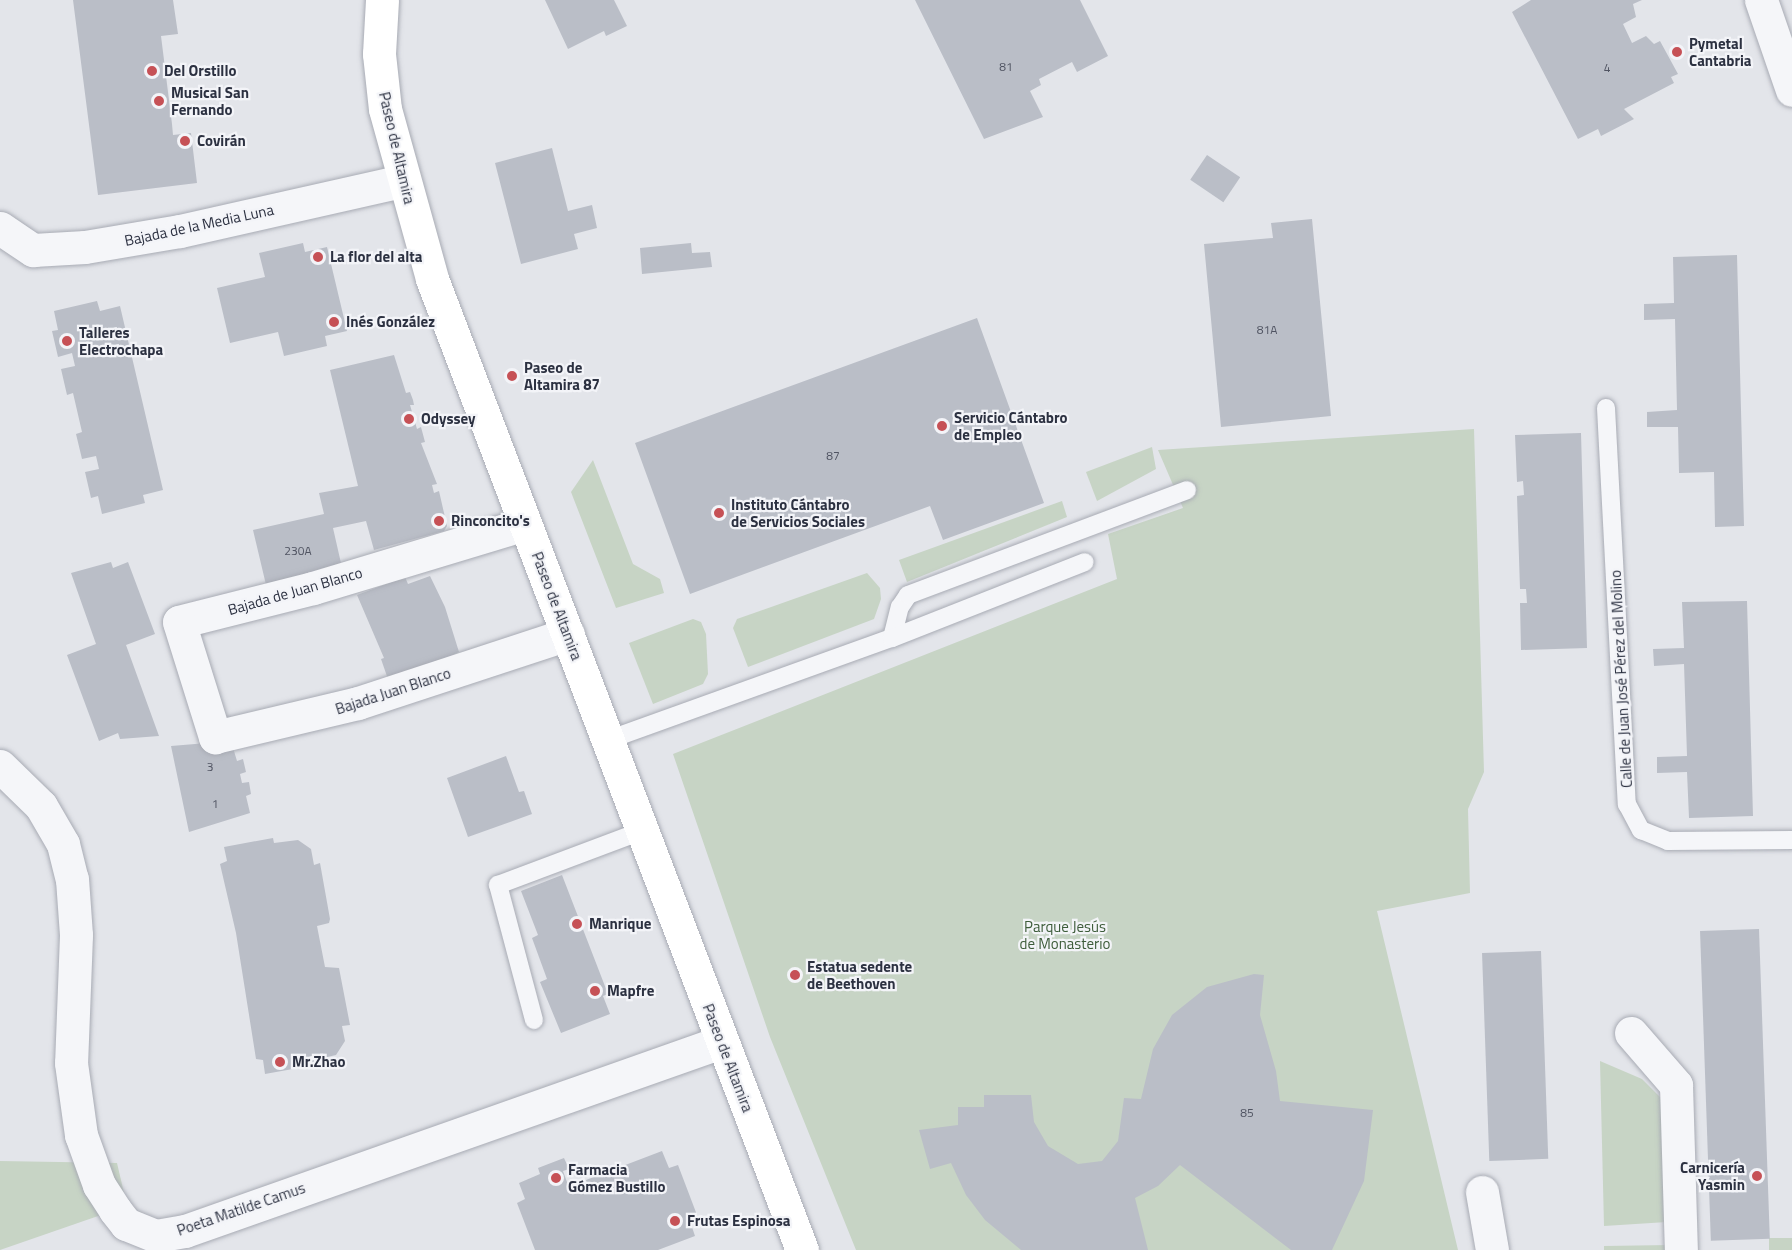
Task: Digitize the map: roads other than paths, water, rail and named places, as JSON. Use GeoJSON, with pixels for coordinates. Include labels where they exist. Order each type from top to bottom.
{"type":"FeatureCollection","features":[{"type":"Feature","properties":{"kind":"main road","name":"Paseo de Altamira"},"geometry":{"type":"LineString","coordinates":[[382,0],[379,54],[385,110],[402,181],[448,324],[802,1250]]}},
{"type":"Feature","properties":{"kind":"street"},"geometry":{"type":"LineString","coordinates":[[1761,0],[1792,90]]}},
{"type":"Feature","properties":{"kind":"street","name":"Bajada de la Media Luna"},"geometry":{"type":"LineString","coordinates":[[0,228],[33,250],[85,247],[180,231],[402,181]]}},
{"type":"Feature","properties":{"kind":"street","name":"Bajada de Juan Blanco"},"geometry":{"type":"LineString","coordinates":[[215,737],[179,622],[313,588],[525,524]]}},
{"type":"Feature","properties":{"kind":"street","name":"Bajada Juan Blanco"},"geometry":{"type":"LineString","coordinates":[[215,737],[358,703],[568,634]]}},
{"type":"Feature","properties":{"kind":"street","name":"Poeta Matilde Camus"},"geometry":{"type":"LineString","coordinates":[[0,766],[41,806],[63,844],[72,879],[76,935],[71,1063],[81,1136],[99,1185],[115,1210],[126,1224],[156,1236],[185,1231],[721,1041]]}},
{"type":"Feature","properties":{"kind":"street"},"geometry":{"type":"LineString","coordinates":[[1631,1034],[1676,1085],[1682,1250]]}},
{"type":"Feature","properties":{"kind":"street"},"geometry":{"type":"LineString","coordinates":[[1482,1192],[1492,1250]]}},
{"type":"Feature","properties":{"kind":"lane","name":"Calle de Juan José Pérez del Molino"},"geometry":{"type":"LineString","coordinates":[[1606,408],[1627,804],[1641,830],[1668,841],[1792,840]]}},
{"type":"Feature","properties":{"kind":"lane"},"geometry":{"type":"LineString","coordinates":[[892,638],[900,607],[908,596],[1187,490]]}},
{"type":"Feature","properties":{"kind":"lane"},"geometry":{"type":"LineString","coordinates":[[608,740],[892,638],[1085,562]]}},
{"type":"Feature","properties":{"kind":"lane"},"geometry":{"type":"LineString","coordinates":[[534,1020],[498,885],[642,831]]}},
{"type":"Feature","properties":{"kind":"place","name":"Pymetal Cantabria"},"geometry":{"type":"Point","coordinates":[1677,52]}},
{"type":"Feature","properties":{"kind":"place","name":"Del Orstillo"},"geometry":{"type":"Point","coordinates":[152,71]}},
{"type":"Feature","properties":{"kind":"place","name":"Musical San Fernando"},"geometry":{"type":"Point","coordinates":[159,101]}},
{"type":"Feature","properties":{"kind":"place","name":"Covirán"},"geometry":{"type":"Point","coordinates":[185,141]}},
{"type":"Feature","properties":{"kind":"place","name":"La flor del alta"},"geometry":{"type":"Point","coordinates":[318,257]}},
{"type":"Feature","properties":{"kind":"place","name":"Inés González"},"geometry":{"type":"Point","coordinates":[334,322]}},
{"type":"Feature","properties":{"kind":"place","name":"Talleres Electrochapa"},"geometry":{"type":"Point","coordinates":[67,341]}},
{"type":"Feature","properties":{"kind":"place","name":"Paseo de Altamira 87"},"geometry":{"type":"Point","coordinates":[512,376]}},
{"type":"Feature","properties":{"kind":"place","name":"Odyssey"},"geometry":{"type":"Point","coordinates":[409,419]}},
{"type":"Feature","properties":{"kind":"place","name":"Servicio Cántabro de Empleo"},"geometry":{"type":"Point","coordinates":[942,426]}},
{"type":"Feature","properties":{"kind":"place","name":"Instituto Cántabro de Servicios Sociales"},"geometry":{"type":"Point","coordinates":[719,513]}},
{"type":"Feature","properties":{"kind":"place","name":"Rinconcito's"},"geometry":{"type":"Point","coordinates":[439,521]}},
{"type":"Feature","properties":{"kind":"place","name":"Manrique"},"geometry":{"type":"Point","coordinates":[577,924]}},
{"type":"Feature","properties":{"kind":"place","name":"Estatua sedente de Beethoven"},"geometry":{"type":"Point","coordinates":[795,975]}},
{"type":"Feature","properties":{"kind":"place","name":"Mapfre"},"geometry":{"type":"Point","coordinates":[595,991]}},
{"type":"Feature","properties":{"kind":"place","name":"Mr.Zhao"},"geometry":{"type":"Point","coordinates":[280,1062]}},
{"type":"Feature","properties":{"kind":"place","name":"Carnicería Yasmin"},"geometry":{"type":"Point","coordinates":[1757,1176]}},
{"type":"Feature","properties":{"kind":"place","name":"Farmacia Gómez Bustillo"},"geometry":{"type":"Point","coordinates":[556,1178]}},
{"type":"Feature","properties":{"kind":"place","name":"Frutas Espinosa"},"geometry":{"type":"Point","coordinates":[675,1221]}},
{"type":"Feature","properties":{"kind":"park label","name":"Parque Jesús de Monasterio"},"geometry":{"type":"Point","coordinates":[1065,934]}}]}
